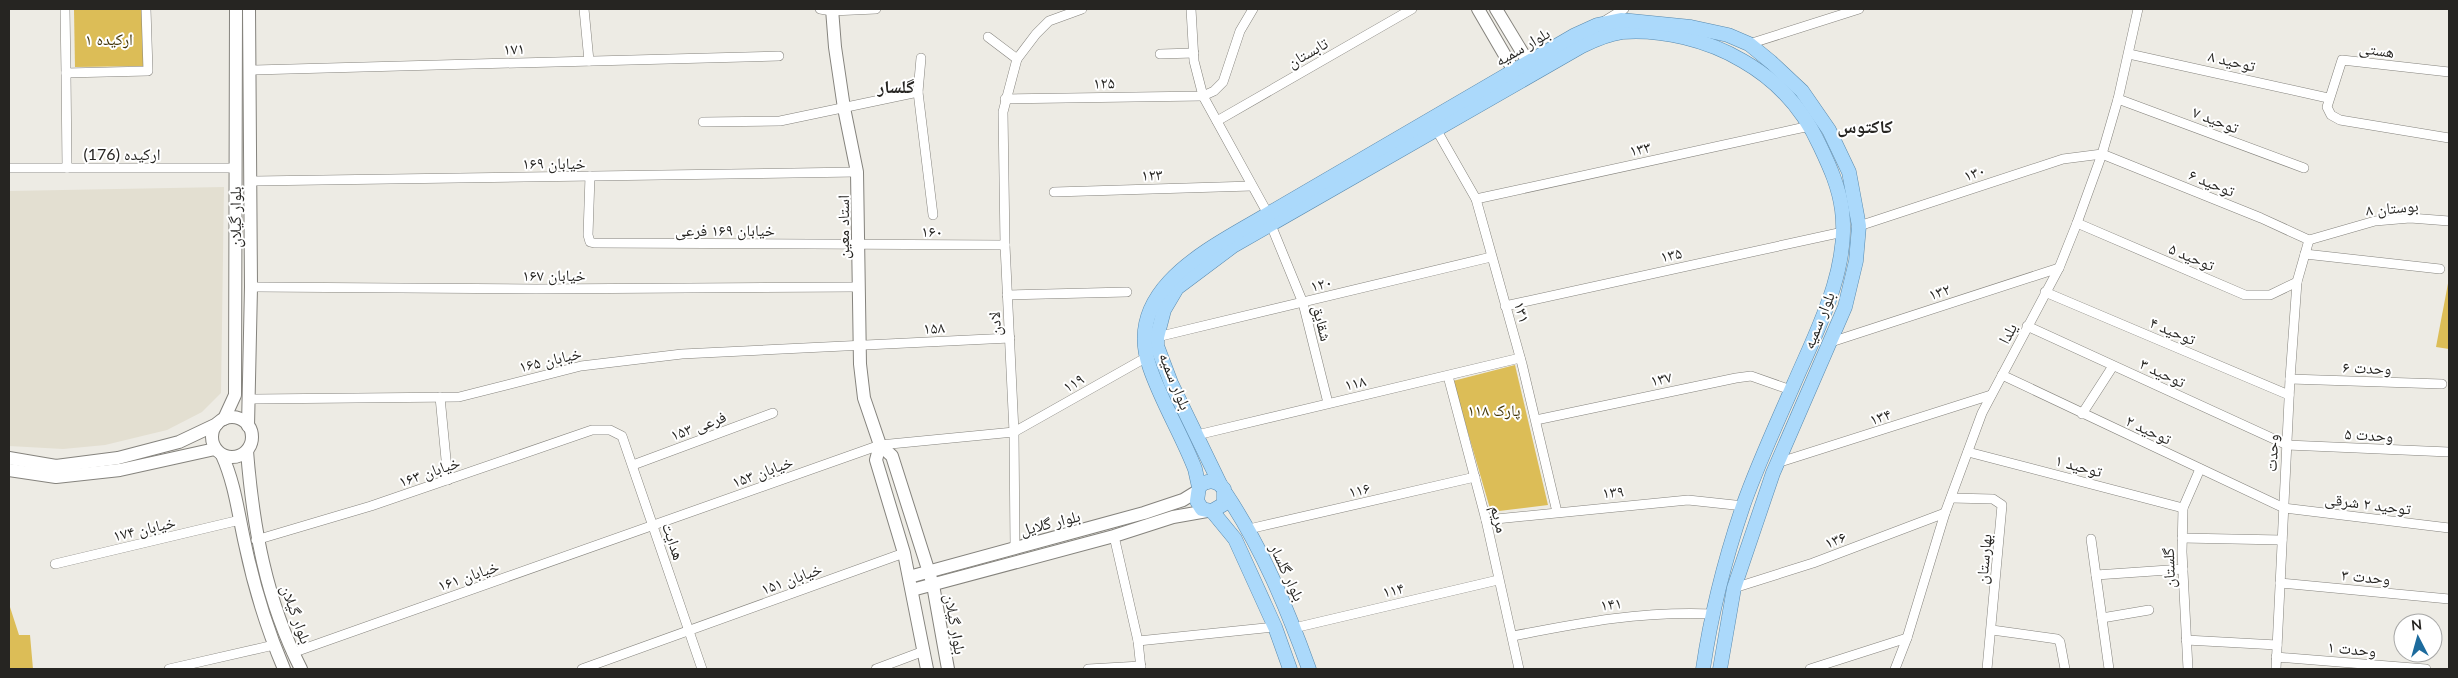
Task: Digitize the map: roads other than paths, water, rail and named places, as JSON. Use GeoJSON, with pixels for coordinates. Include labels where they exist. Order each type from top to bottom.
{"type":"FeatureCollection","features":[{"type":"Feature","properties":{"kind":"main road","name":"بلوار گیلان"},"geometry":{"type":"LineString","coordinates":[[220,422],[235,394],[236,9]]}},
{"type":"Feature","properties":{"kind":"main road","name":"بلوار گیلان"},"geometry":{"type":"LineString","coordinates":[[248,426],[251,287],[249,9]]}},
{"type":"Feature","properties":{"kind":"main road"},"geometry":{"type":"LineString","coordinates":[[1478,9],[1516,76]]}},
{"type":"Feature","properties":{"kind":"main road","name":"استاد معین"},"geometry":{"type":"LineString","coordinates":[[828,10],[844,108],[857,172],[858,287],[864,398],[880,445],[892,456],[933,585]]}},
{"type":"Feature","properties":{"kind":"main road"},"geometry":{"type":"LineString","coordinates":[[1499,10],[1531,68]]}},
{"type":"Feature","properties":{"kind":"main road","name":"بلوار سمیه"},"geometry":{"type":"LineString","coordinates":[[1531,68],[1575,35],[1597,25],[1621,20],[1658,22],[1728,35],[1749,44],[1802,91],[1825,123],[1849,172],[1859,226],[1856,261],[1846,307],[1828,343],[1777,463],[1734,588],[1720,669]]}},
{"type":"Feature","properties":{"kind":"main road","name":"بلوار سمیه"},"geometry":{"type":"LineString","coordinates":[[1197,490],[1190,455],[1158,389],[1147,357],[1145,326],[1150,308],[1160,290],[1173,276],[1186,266],[1269,220],[1516,76],[1582,46],[1621,32],[1658,34],[1689,39],[1712,46],[1762,72],[1792,99],[1810,126],[1834,178],[1842,210],[1843,232],[1839,263],[1828,300],[1744,506],[1714,614],[1703,669]]}},
{"type":"Feature","properties":{"kind":"main road","name":"بلوار سمیه"},"geometry":{"type":"LineString","coordinates":[[1379,156],[1436,129],[1516,76]]}},
{"type":"Feature","properties":{"kind":"main road","name":"بلوار سمیه"},"geometry":{"type":"LineString","coordinates":[[1224,490],[1161,362],[1157,337],[1164,310],[1177,288],[1269,220]]}},
{"type":"Feature","properties":{"kind":"main road"},"geometry":{"type":"LineString","coordinates":[[1814,338],[1828,343]]}},
{"type":"Feature","properties":{"kind":"main road"},"geometry":{"type":"LineString","coordinates":[[9,458],[56,466],[118,458],[179,442],[220,422],[233,418],[241,420],[248,426],[252,434],[251,443],[247,451],[239,456],[230,458],[218,452],[212,441],[212,432],[220,422]]}},
{"type":"Feature","properties":{"kind":"main road","name":"استاد معین"},"geometry":{"type":"LineString","coordinates":[[880,445],[876,460],[904,552],[912,590]]}},
{"type":"Feature","properties":{"kind":"main road","name":"بلوار گیلان"},"geometry":{"type":"LineString","coordinates":[[247,451],[256,540],[274,602],[292,653],[301,669]]}},
{"type":"Feature","properties":{"kind":"main road","name":"بلوار گیلان"},"geometry":{"type":"LineString","coordinates":[[218,452],[232,477],[258,598],[284,669]]}},
{"type":"Feature","properties":{"kind":"main road"},"geometry":{"type":"LineString","coordinates":[[9,470],[56,478],[120,470],[218,452]]}},
{"type":"Feature","properties":{"kind":"main road"},"geometry":{"type":"LineString","coordinates":[[1763,458],[1777,463]]}},
{"type":"Feature","properties":{"kind":"main road"},"geometry":{"type":"LineString","coordinates":[[1209,511],[1224,504],[1224,490],[1217,483],[1207,482],[1197,490],[1199,506],[1209,511],[1236,539],[1275,627],[1290,669]]}},
{"type":"Feature","properties":{"kind":"main road","name":"بلوار گلایل"},"geometry":{"type":"LineString","coordinates":[[909,577],[1059,538],[1168,506],[1197,490]]}},
{"type":"Feature","properties":{"kind":"main road","name":"بلوار گلسار"},"geometry":{"type":"LineString","coordinates":[[1224,490],[1249,529],[1294,628],[1309,669]]}},
{"type":"Feature","properties":{"kind":"main road","name":"بلوار گلایل"},"geometry":{"type":"LineString","coordinates":[[912,590],[1114,536],[1173,517],[1209,511]]}},
{"type":"Feature","properties":{"kind":"main road","name":"بلوار گیلان"},"geometry":{"type":"LineString","coordinates":[[933,585],[948,669]]}},
{"type":"Feature","properties":{"kind":"main road"},"geometry":{"type":"LineString","coordinates":[[912,590],[927,669]]}},
{"type":"Feature","properties":{"kind":"main road"},"geometry":{"type":"LineString","coordinates":[[1714,614],[1729,616]]}},
{"type":"Feature","properties":{"kind":"street"},"geometry":{"type":"LineString","coordinates":[[65,9],[68,168]]}},
{"type":"Feature","properties":{"kind":"street"},"geometry":{"type":"LineString","coordinates":[[66,72],[148,71],[146,9]]}},
{"type":"Feature","properties":{"kind":"street"},"geometry":{"type":"LineString","coordinates":[[584,9],[589,61]]}},
{"type":"Feature","properties":{"kind":"street"},"geometry":{"type":"LineString","coordinates":[[828,10],[876,9]]}},
{"type":"Feature","properties":{"kind":"street"},"geometry":{"type":"LineString","coordinates":[[988,37],[1017,59],[1036,34],[1049,22],[1082,9]]}},
{"type":"Feature","properties":{"kind":"street"},"geometry":{"type":"LineString","coordinates":[[1191,9],[1194,53],[1203,96],[1269,220]]}},
{"type":"Feature","properties":{"kind":"street"},"geometry":{"type":"LineString","coordinates":[[1203,96],[1214,91],[1223,82],[1240,31],[1254,9]]}},
{"type":"Feature","properties":{"kind":"street","name":"تابستان"},"geometry":{"type":"LineString","coordinates":[[1217,121],[1412,9]]}},
{"type":"Feature","properties":{"kind":"street"},"geometry":{"type":"LineString","coordinates":[[1597,25],[1624,9]]}},
{"type":"Feature","properties":{"kind":"street"},"geometry":{"type":"LineString","coordinates":[[1749,44],[1858,9]]}},
{"type":"Feature","properties":{"kind":"street","name":"یلدا"},"geometry":{"type":"LineString","coordinates":[[1895,669],[1907,638],[1945,513],[1982,413],[2058,268],[2077,223],[2102,154],[2118,99],[2138,9]]}},
{"type":"Feature","properties":{"kind":"street"},"geometry":{"type":"LineString","coordinates":[[1160,54],[1194,53]]}},
{"type":"Feature","properties":{"kind":"street","name":"توحید ۸"},"geometry":{"type":"LineString","coordinates":[[2129,54],[2328,98]]}},
{"type":"Feature","properties":{"kind":"street","name":"۱۷۱"},"geometry":{"type":"LineString","coordinates":[[250,70],[779,56]]}},
{"type":"Feature","properties":{"kind":"street"},"geometry":{"type":"LineString","coordinates":[[921,58],[918,92],[933,215]]}},
{"type":"Feature","properties":{"kind":"street","name":"لادن"},"geometry":{"type":"LineString","coordinates":[[1015,548],[1014,432],[1005,244],[1003,112],[1017,59]]}},
{"type":"Feature","properties":{"kind":"street","name":"هستی"},"geometry":{"type":"LineString","coordinates":[[2328,98],[2342,60],[2449,72]]}},
{"type":"Feature","properties":{"kind":"street"},"geometry":{"type":"LineString","coordinates":[[703,122],[780,121],[918,92]]}},
{"type":"Feature","properties":{"kind":"street","name":"۱۲۵"},"geometry":{"type":"LineString","coordinates":[[1005,99],[1203,96]]}},
{"type":"Feature","properties":{"kind":"street"},"geometry":{"type":"LineString","coordinates":[[2328,98],[2327,110],[2340,120],[2449,138]]}},
{"type":"Feature","properties":{"kind":"street","name":"توحید ۷"},"geometry":{"type":"LineString","coordinates":[[2118,99],[2304,168]]}},
{"type":"Feature","properties":{"kind":"street","name":"۱۳۳"},"geometry":{"type":"LineString","coordinates":[[1476,200],[1810,126]]}},
{"type":"Feature","properties":{"kind":"street","name":"۱۳۱"},"geometry":{"type":"LineString","coordinates":[[1436,129],[1476,200],[1520,358],[1557,512]]}},
{"type":"Feature","properties":{"kind":"street","name":"۱۳۰"},"geometry":{"type":"LineString","coordinates":[[1859,226],[2063,159],[2102,154]]}},
{"type":"Feature","properties":{"kind":"street","name":"توحید ۶"},"geometry":{"type":"LineString","coordinates":[[2102,154],[2261,218],[2309,240]]}},
{"type":"Feature","properties":{"kind":"street","name":"ارکیده (176)"},"geometry":{"type":"LineString","coordinates":[[9,168],[236,168]]}},
{"type":"Feature","properties":{"kind":"street","name":"خیابان ۱۶۹"},"geometry":{"type":"LineString","coordinates":[[250,181],[857,172]]}},
{"type":"Feature","properties":{"kind":"street","name":"خیابان ۱۶۹ فرعی"},"geometry":{"type":"LineString","coordinates":[[590,176],[588,235],[590,242],[594,244],[859,245]]}},
{"type":"Feature","properties":{"kind":"street","name":"۱۲۳"},"geometry":{"type":"LineString","coordinates":[[1054,192],[1252,186]]}},
{"type":"Feature","properties":{"kind":"street","name":"بوستان ۸"},"geometry":{"type":"LineString","coordinates":[[2309,240],[2375,221],[2410,218],[2449,221]]}},
{"type":"Feature","properties":{"kind":"street","name":"شقایق"},"geometry":{"type":"LineString","coordinates":[[1269,220],[1303,303],[1328,403]]}},
{"type":"Feature","properties":{"kind":"street","name":"توحید ۵"},"geometry":{"type":"LineString","coordinates":[[2077,223],[2245,295],[2270,295],[2297,282]]}},
{"type":"Feature","properties":{"kind":"street","name":"۱۳۵"},"geometry":{"type":"LineString","coordinates":[[1505,306],[1843,232]]}},
{"type":"Feature","properties":{"kind":"street","name":"وحدت"},"geometry":{"type":"LineString","coordinates":[[2276,669],[2289,395],[2297,282],[2309,240]]}},
{"type":"Feature","properties":{"kind":"street","name":"۱۶۰"},"geometry":{"type":"LineString","coordinates":[[859,245],[1005,244]]}},
{"type":"Feature","properties":{"kind":"street"},"geometry":{"type":"LineString","coordinates":[[2305,254],[2440,269]]}},
{"type":"Feature","properties":{"kind":"street","name":"۱۲۰"},"geometry":{"type":"LineString","coordinates":[[1157,337],[1491,257]]}},
{"type":"Feature","properties":{"kind":"street","name":"۱۳۲"},"geometry":{"type":"LineString","coordinates":[[1828,343],[2058,268]]}},
{"type":"Feature","properties":{"kind":"street","name":"خیابان ۱۶۷"},"geometry":{"type":"LineString","coordinates":[[251,287],[536,289],[858,287]]}},
{"type":"Feature","properties":{"kind":"street"},"geometry":{"type":"LineString","coordinates":[[1007,295],[1127,292]]}},
{"type":"Feature","properties":{"kind":"street","name":"توحید ۴"},"geometry":{"type":"LineString","coordinates":[[2046,292],[2289,395]]}},
{"type":"Feature","properties":{"kind":"street","name":"توحید ۳"},"geometry":{"type":"LineString","coordinates":[[2027,326],[2287,445]]}},
{"type":"Feature","properties":{"kind":"street","name":"۱۵۸"},"geometry":{"type":"LineString","coordinates":[[860,345],[1010,338]]}},
{"type":"Feature","properties":{"kind":"street","name":"خیابان ۱۶۵"},"geometry":{"type":"LineString","coordinates":[[249,399],[459,397],[581,366],[682,354],[860,345]]}},
{"type":"Feature","properties":{"kind":"street","name":"۱۱۹"},"geometry":{"type":"LineString","coordinates":[[1014,432],[1147,357]]}},
{"type":"Feature","properties":{"kind":"street","name":"۱۱۸"},"geometry":{"type":"LineString","coordinates":[[1197,435],[1520,358]]}},
{"type":"Feature","properties":{"kind":"street"},"geometry":{"type":"LineString","coordinates":[[2082,414],[2113,366]]}},
{"type":"Feature","properties":{"kind":"street","name":"توحید ۲"},"geometry":{"type":"LineString","coordinates":[[2002,374],[2082,414],[2284,508]]}},
{"type":"Feature","properties":{"kind":"street","name":"مریم"},"geometry":{"type":"LineString","coordinates":[[1448,376],[1486,520],[1519,669]]}},
{"type":"Feature","properties":{"kind":"street","name":"۱۳۷"},"geometry":{"type":"LineString","coordinates":[[1536,420],[1751,376],[1791,390]]}},
{"type":"Feature","properties":{"kind":"street","name":"وحدت ۶"},"geometry":{"type":"LineString","coordinates":[[2290,379],[2442,384]]}},
{"type":"Feature","properties":{"kind":"street","name":"۱۳۴"},"geometry":{"type":"LineString","coordinates":[[1777,463],[1991,395]]}},
{"type":"Feature","properties":{"kind":"street"},"geometry":{"type":"LineString","coordinates":[[440,397],[448,480]]}},
{"type":"Feature","properties":{"kind":"street","name":"۱۵۳ فرعی"},"geometry":{"type":"LineString","coordinates":[[633,465],[773,414]]}},
{"type":"Feature","properties":{"kind":"street","name":"خیابان ۱۶۳"},"geometry":{"type":"LineString","coordinates":[[256,540],[371,506],[592,430],[610,430]]}},
{"type":"Feature","properties":{"kind":"street","name":"هدایت"},"geometry":{"type":"LineString","coordinates":[[610,430],[622,436],[702,669]]}},
{"type":"Feature","properties":{"kind":"street","name":"خیابان ۱۵۳"},"geometry":{"type":"LineString","coordinates":[[654,526],[880,445],[1014,432]]}},
{"type":"Feature","properties":{"kind":"street","name":"وحدت ۵"},"geometry":{"type":"LineString","coordinates":[[2287,445],[2449,452]]}},
{"type":"Feature","properties":{"kind":"street","name":"توحید ۱"},"geometry":{"type":"LineString","coordinates":[[1968,452],[2183,508]]}},
{"type":"Feature","properties":{"kind":"street","name":"گلستان"},"geometry":{"type":"LineString","coordinates":[[2188,669],[2182,538],[2183,508],[2200,469]]}},
{"type":"Feature","properties":{"kind":"street","name":"۱۱۶"},"geometry":{"type":"LineString","coordinates":[[1249,529],[1475,477]]}},
{"type":"Feature","properties":{"kind":"street","name":"بهارستان"},"geometry":{"type":"LineString","coordinates":[[1951,498],[1993,498],[2002,505],[1987,669]]}},
{"type":"Feature","properties":{"kind":"street","name":"۱۳۹"},"geometry":{"type":"LineString","coordinates":[[1486,520],[1688,500],[1744,506]]}},
{"type":"Feature","properties":{"kind":"street","name":"توحید ۲ شرقی"},"geometry":{"type":"LineString","coordinates":[[2284,508],[2449,528]]}},
{"type":"Feature","properties":{"kind":"street","name":"۱۳۶"},"geometry":{"type":"LineString","coordinates":[[1734,588],[1813,563],[1945,513]]}},
{"type":"Feature","properties":{"kind":"street","name":"خیابان ۱۷۴"},"geometry":{"type":"LineString","coordinates":[[55,564],[240,520]]}},
{"type":"Feature","properties":{"kind":"street","name":"خیابان ۱۶۱"},"geometry":{"type":"LineString","coordinates":[[292,653],[654,526]]}},
{"type":"Feature","properties":{"kind":"street"},"geometry":{"type":"LineString","coordinates":[[1088,669],[1141,668],[1138,641],[1114,536]]}},
{"type":"Feature","properties":{"kind":"street"},"geometry":{"type":"LineString","coordinates":[[2182,538],[2282,540]]}},
{"type":"Feature","properties":{"kind":"street"},"geometry":{"type":"LineString","coordinates":[[2091,539],[2109,669]]}},
{"type":"Feature","properties":{"kind":"street","name":"خیابان ۱۵۱"},"geometry":{"type":"LineString","coordinates":[[582,669],[904,552]]}},
{"type":"Feature","properties":{"kind":"street"},"geometry":{"type":"LineString","coordinates":[[2096,575],[2183,569]]}},
{"type":"Feature","properties":{"kind":"street","name":"۱۱۴"},"geometry":{"type":"LineString","coordinates":[[1294,628],[1498,580]]}},
{"type":"Feature","properties":{"kind":"street","name":"وحدت ۳"},"geometry":{"type":"LineString","coordinates":[[2280,583],[2449,599]]}},
{"type":"Feature","properties":{"kind":"street"},"geometry":{"type":"LineString","coordinates":[[2102,618],[2149,610]]}},
{"type":"Feature","properties":{"kind":"street","name":"۱۴۱"},"geometry":{"type":"LineString","coordinates":[[1513,636],[1605,618],[1655,613],[1714,614]]}},
{"type":"Feature","properties":{"kind":"street"},"geometry":{"type":"LineString","coordinates":[[1138,641],[1275,627]]}},
{"type":"Feature","properties":{"kind":"street"},"geometry":{"type":"LineString","coordinates":[[1992,630],[2057,639],[2060,642],[2065,669]]}},
{"type":"Feature","properties":{"kind":"street"},"geometry":{"type":"LineString","coordinates":[[1810,669],[1907,638]]}},
{"type":"Feature","properties":{"kind":"street"},"geometry":{"type":"LineString","coordinates":[[2186,640],[2277,645]]}},
{"type":"Feature","properties":{"kind":"street"},"geometry":{"type":"LineString","coordinates":[[169,669],[274,645]]}},
{"type":"Feature","properties":{"kind":"street"},"geometry":{"type":"LineString","coordinates":[[876,669],[924,652]]}},
{"type":"Feature","properties":{"kind":"street","name":"وحدت ۱"},"geometry":{"type":"LineString","coordinates":[[2276,657],[2426,669]]}},
{"type":"Feature","properties":{"kind":"district","name":"گلسار"},"geometry":{"type":"Point","coordinates":[896,86]}},
{"type":"Feature","properties":{"kind":"district","name":"کاکتوس"},"geometry":{"type":"Point","coordinates":[1865,126]}},
{"type":"Feature","properties":{"kind":"park label","name":"ارکیده ۱"},"geometry":{"type":"Point","coordinates":[109,38]}},
{"type":"Feature","properties":{"kind":"park label","name":"پارک ۱۱۸"},"geometry":{"type":"Point","coordinates":[1494,409]}}]}
